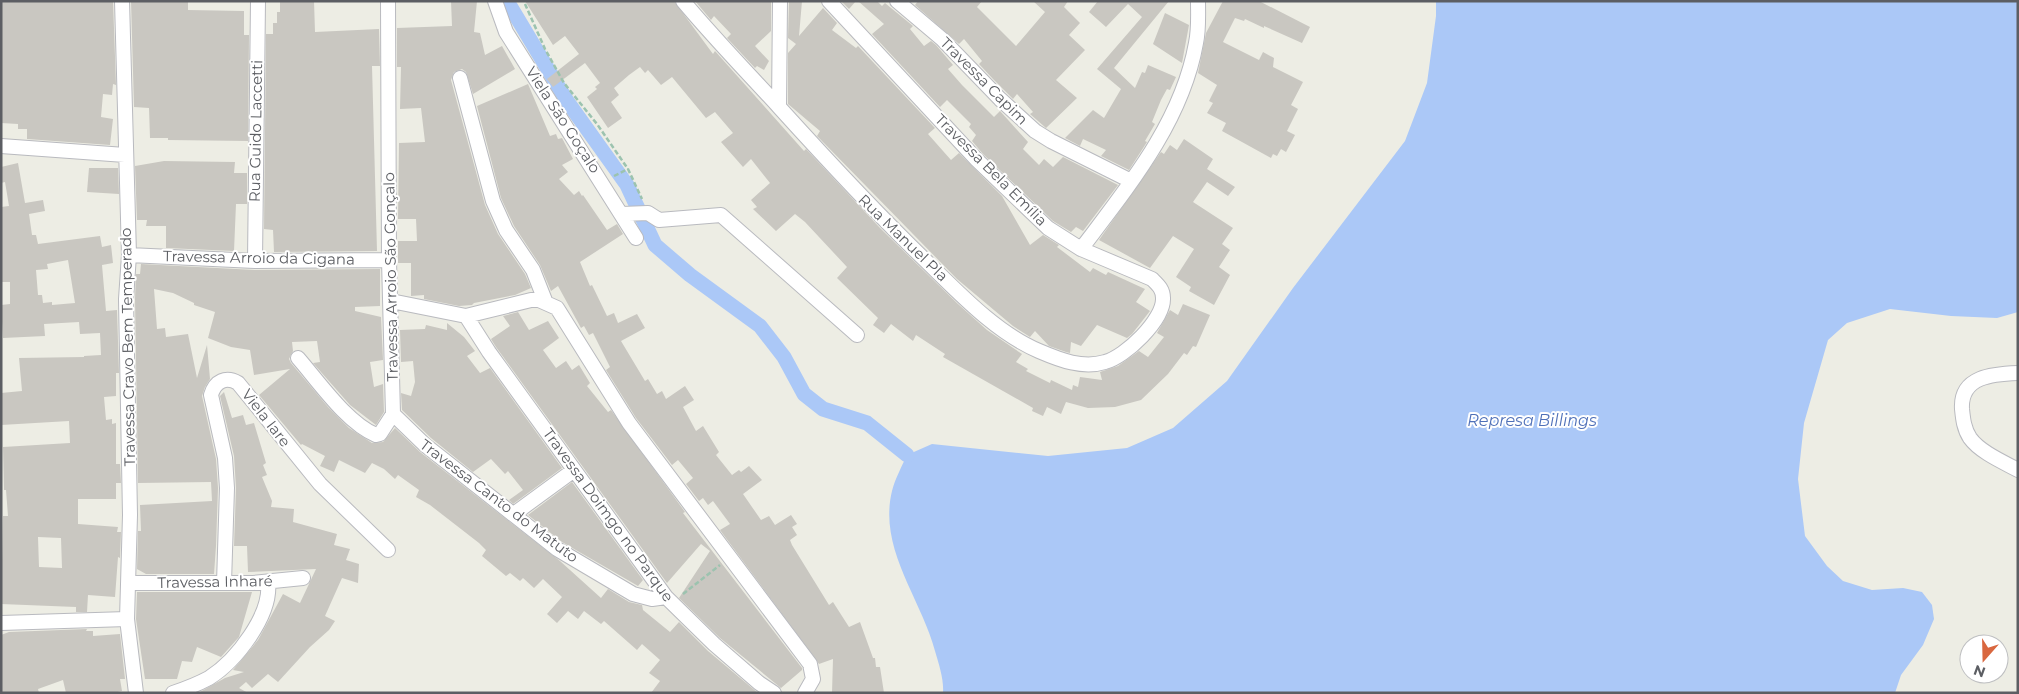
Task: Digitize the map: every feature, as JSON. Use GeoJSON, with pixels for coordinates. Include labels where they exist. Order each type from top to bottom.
{"type":"FeatureCollection","features":[{"type":"Feature","properties":{"kind":"street","name":"Travessa Cravo Bem Temperado"},"geometry":{"type":"LineString","coordinates":[[122,1],[129,255],[126,299],[130,515],[127,619],[136,693]]}},
{"type":"Feature","properties":{"kind":"street","name":"Rua Guido Laccetti"},"geometry":{"type":"LineString","coordinates":[[255,261],[258,1]]}},
{"type":"Feature","properties":{"kind":"street","name":"Travessa Arroio São Gonçalo"},"geometry":{"type":"LineString","coordinates":[[388,1],[388,260],[391,301],[393,414]]}},
{"type":"Feature","properties":{"kind":"street","name":"Viela São Goçalo"},"geometry":{"type":"LineString","coordinates":[[495,1],[506,32],[623,214],[636,238]]}},
{"type":"Feature","properties":{"kind":"street","name":"Rua Manuel Pla"},"geometry":{"type":"LineString","coordinates":[[683,1],[867,204],[989,319],[1037,351],[1079,364],[1106,362],[1126,352],[1144,334],[1160,311]]}},
{"type":"Feature","properties":{"kind":"street"},"geometry":{"type":"LineString","coordinates":[[779,107],[780,1]]}},
{"type":"Feature","properties":{"kind":"street","name":"Travessa Bela Emília"},"geometry":{"type":"LineString","coordinates":[[829,1],[1025,208],[1048,228],[1081,249],[1152,280],[1162,290],[1163,303],[1160,311]]}},
{"type":"Feature","properties":{"kind":"street","name":"Travessa Capim"},"geometry":{"type":"LineString","coordinates":[[897,1],[942,39],[1005,104],[1035,131],[1051,142],[1131,181]]}},
{"type":"Feature","properties":{"kind":"street"},"geometry":{"type":"LineString","coordinates":[[1081,249],[1162,135],[1183,90],[1196,43],[1198,2]]}},
{"type":"Feature","properties":{"kind":"street"},"geometry":{"type":"LineString","coordinates":[[460,78],[500,218],[533,270],[546,303]]}},
{"type":"Feature","properties":{"kind":"street"},"geometry":{"type":"LineString","coordinates":[[1,146],[125,155]]}},
{"type":"Feature","properties":{"kind":"street"},"geometry":{"type":"LineString","coordinates":[[623,214],[647,213],[659,220],[721,215],[857,335]]}},
{"type":"Feature","properties":{"kind":"street","name":"Travessa Arroio da Cigana"},"geometry":{"type":"LineString","coordinates":[[129,255],[255,261],[388,260]]}},
{"type":"Feature","properties":{"kind":"street"},"geometry":{"type":"LineString","coordinates":[[391,301],[466,316],[523,301],[539,300],[560,311],[629,423],[810,664],[812,679],[805,693]]}},
{"type":"Feature","properties":{"kind":"street","name":"Travessa Doimgo no Parque"},"geometry":{"type":"LineString","coordinates":[[466,316],[483,345],[669,599],[714,644],[759,683],[774,693]]}},
{"type":"Feature","properties":{"kind":"street"},"geometry":{"type":"LineString","coordinates":[[298,358],[349,416],[370,432],[379,435],[393,414]]}},
{"type":"Feature","properties":{"kind":"street"},"geometry":{"type":"LineString","coordinates":[[2018,373],[1992,374],[1978,378],[1965,392],[1962,402],[1963,422],[1970,439],[2018,470]]}},
{"type":"Feature","properties":{"kind":"street","name":"Viela Iare"},"geometry":{"type":"LineString","coordinates":[[224,583],[227,488],[225,458],[212,395],[215,386],[224,379],[233,380],[243,388],[320,484],[388,550]]}},
{"type":"Feature","properties":{"kind":"street","name":"Travessa Canto do Matuto"},"geometry":{"type":"LineString","coordinates":[[393,414],[425,445],[557,549],[633,594],[652,599],[669,599]]}},
{"type":"Feature","properties":{"kind":"street"},"geometry":{"type":"LineString","coordinates":[[514,514],[574,470]]}},
{"type":"Feature","properties":{"kind":"street","name":"Travessa Inharé"},"geometry":{"type":"LineString","coordinates":[[128,583],[268,582],[303,578]]}},
{"type":"Feature","properties":{"kind":"street"},"geometry":{"type":"LineString","coordinates":[[173,693],[209,677],[242,646],[261,616],[268,595],[268,582]]}},
{"type":"Feature","properties":{"kind":"street"},"geometry":{"type":"LineString","coordinates":[[1,623],[127,619]]}},
{"type":"Feature","properties":{"kind":"path"},"geometry":{"type":"LineString","coordinates":[[525,4],[545,50],[563,84],[597,124],[626,169],[647,213]]}},
{"type":"Feature","properties":{"kind":"path"},"geometry":{"type":"LineString","coordinates":[[612,177],[626,169]]}},
{"type":"Feature","properties":{"kind":"path"},"geometry":{"type":"LineString","coordinates":[[669,599],[729,558]]}},
{"type":"Feature","properties":{"kind":"water","name":"Represa Billings"},"geometry":{"type":"Polygon","coordinates":[[[1436,1],[2018,1],[2018,312],[1997,318],[1951,316],[1890,309],[1847,323],[1828,340],[1804,423],[1798,479],[1805,536],[1827,566],[1843,581],[1872,590],[1903,588],[1922,592],[1932,605],[1934,619],[1923,645],[1901,675],[1895,693],[943,693],[942,677],[929,631],[903,573],[891,533],[889,512],[892,491],[907,455],[932,444],[1048,456],[1127,448],[1173,428],[1227,381],[1293,288],[1405,141],[1427,83],[1436,16],[1436,1]]]}},
{"type":"Feature","properties":{"kind":"building"},"geometry":{"type":"Polygon","coordinates":[[[2,1],[113,1],[116,85],[113,84],[112,95],[103,94],[101,117],[113,119],[110,145],[27,139],[27,129],[18,129],[18,124],[1,123],[2,1]]]}},
{"type":"Feature","properties":{"kind":"building"},"geometry":{"type":"Polygon","coordinates":[[[131,1],[188,1],[188,10],[244,11],[244,35],[249,35],[248,141],[150,138],[149,108],[134,107],[131,1]]]}},
{"type":"Feature","properties":{"kind":"building"},"geometry":{"type":"Polygon","coordinates":[[[280,1],[314,1],[315,32],[379,29],[380,66],[372,66],[377,251],[274,252],[273,230],[264,229],[266,34],[273,34],[273,23],[277,23],[277,12],[280,12],[280,1]]]}},
{"type":"Feature","properties":{"kind":"building"},"geometry":{"type":"Polygon","coordinates":[[[451,1],[477,1],[474,32],[480,33],[485,55],[502,46],[515,69],[473,94],[466,72],[462,69],[454,72],[451,80],[485,205],[498,234],[525,274],[531,288],[515,295],[472,305],[459,306],[424,299],[424,295],[411,296],[411,263],[398,263],[398,241],[417,241],[416,219],[398,219],[399,143],[425,142],[421,108],[400,109],[401,67],[397,67],[397,28],[452,26],[451,1]]]}},
{"type":"Feature","properties":{"kind":"building"},"geometry":{"type":"Polygon","coordinates":[[[525,1],[674,1],[713,54],[715,51],[804,151],[806,149],[881,229],[958,304],[987,330],[1022,354],[1016,362],[1028,369],[1026,371],[1050,383],[1051,380],[1072,390],[1073,385],[1078,387],[1080,377],[1102,380],[1100,372],[1118,366],[1139,351],[1148,357],[1164,337],[1157,333],[1170,310],[1178,315],[1183,304],[1210,315],[1196,347],[1193,346],[1187,355],[1184,353],[1168,374],[1141,400],[1115,407],[1088,408],[1066,402],[1061,414],[1047,407],[1043,416],[1032,411],[1033,408],[943,357],[945,354],[916,335],[913,341],[891,324],[884,333],[873,325],[878,318],[837,278],[847,267],[805,222],[795,214],[776,231],[753,209],[757,207],[751,200],[770,183],[751,159],[743,167],[721,142],[733,133],[715,112],[706,118],[672,77],[661,85],[648,70],[645,73],[640,67],[629,75],[614,88],[619,95],[611,102],[622,118],[608,128],[587,97],[597,89],[595,87],[600,83],[585,63],[553,87],[547,79],[579,54],[565,36],[553,45],[525,1]]]}},
{"type":"Feature","properties":{"kind":"building"},"geometry":{"type":"Polygon","coordinates":[[[695,1],[771,1],[771,31],[755,46],[769,61],[764,70],[757,66],[755,68],[727,38],[731,34],[714,16],[711,20],[695,1]]]}},
{"type":"Feature","properties":{"kind":"building"},"geometry":{"type":"Polygon","coordinates":[[[789,1],[802,1],[799,36],[823,8],[837,23],[832,30],[856,48],[858,46],[935,128],[928,134],[951,160],[959,153],[1002,196],[1030,245],[1043,235],[1059,245],[1057,247],[1090,272],[1093,268],[1106,275],[1108,272],[1145,289],[1136,302],[1150,311],[1132,334],[1127,338],[1097,325],[1081,346],[1071,342],[1070,353],[1066,352],[1049,346],[1035,331],[1030,337],[1013,326],[957,279],[817,136],[820,131],[788,104],[788,53],[796,44],[788,38],[789,1]]]}},
{"type":"Feature","properties":{"kind":"building"},"geometry":{"type":"Polygon","coordinates":[[[841,1],[856,1],[849,9],[841,1]]]}},
{"type":"Feature","properties":{"kind":"building"},"geometry":{"type":"Polygon","coordinates":[[[858,1],[877,1],[882,6],[885,3],[913,26],[910,29],[924,46],[931,41],[936,45],[953,65],[948,69],[962,85],[994,117],[1000,111],[1028,142],[1023,149],[1039,165],[1044,159],[1053,167],[1063,157],[1118,185],[1083,231],[1076,227],[1071,232],[1053,221],[983,154],[972,141],[976,135],[969,127],[971,124],[947,100],[940,107],[872,34],[884,24],[858,1]]]}},
{"type":"Feature","properties":{"kind":"building"},"geometry":{"type":"Polygon","coordinates":[[[918,1],[982,1],[977,7],[1016,46],[1045,12],[1033,1],[1068,1],[1064,7],[1080,23],[1069,35],[1085,50],[1056,80],[1077,98],[1046,128],[1030,114],[1033,112],[1017,94],[1013,99],[979,64],[982,61],[964,39],[959,44],[915,5],[918,1]]]}},
{"type":"Feature","properties":{"kind":"building"},"geometry":{"type":"Polygon","coordinates":[[[1098,1],[1169,1],[1114,68],[1135,88],[1142,72],[1145,73],[1148,65],[1176,77],[1170,90],[1167,89],[1161,100],[1152,122],[1155,124],[1145,141],[1147,142],[1129,170],[1101,156],[1106,150],[1083,139],[1080,146],[1065,138],[1093,110],[1104,118],[1121,89],[1097,69],[1142,17],[1128,4],[1106,27],[1089,12],[1098,1]]]}},
{"type":"Feature","properties":{"kind":"building"},"geometry":{"type":"Polygon","coordinates":[[[1223,1],[1259,1],[1310,27],[1302,43],[1264,26],[1264,28],[1245,19],[1244,21],[1235,18],[1223,42],[1259,60],[1263,52],[1274,58],[1273,67],[1303,82],[1291,105],[1298,109],[1287,131],[1295,135],[1286,152],[1281,149],[1277,156],[1273,154],[1271,158],[1222,131],[1226,123],[1207,113],[1213,103],[1209,101],[1217,85],[1198,73],[1206,33],[1223,1]]]}},
{"type":"Feature","properties":{"kind":"building"},"geometry":{"type":"Polygon","coordinates":[[[1165,13],[1189,25],[1182,63],[1153,44],[1165,13]]]}},
{"type":"Feature","properties":{"kind":"building"},"geometry":{"type":"Polygon","coordinates":[[[528,84],[550,136],[556,134],[558,139],[562,138],[573,159],[562,165],[568,172],[559,179],[574,195],[579,191],[583,195],[607,230],[617,224],[623,234],[580,262],[590,286],[592,285],[607,316],[614,313],[618,323],[637,314],[645,328],[621,341],[645,381],[648,379],[657,394],[662,391],[666,399],[685,386],[694,400],[683,407],[696,431],[703,426],[719,452],[716,455],[732,475],[739,470],[741,472],[749,466],[762,480],[743,494],[761,520],[769,516],[775,525],[791,515],[797,524],[792,527],[797,535],[790,540],[792,545],[829,605],[833,602],[849,627],[860,622],[873,658],[875,658],[876,667],[880,667],[884,693],[832,693],[833,659],[819,664],[720,530],[730,524],[713,501],[708,505],[703,498],[699,501],[686,484],[693,478],[678,460],[672,465],[636,418],[606,370],[610,367],[593,333],[589,335],[584,326],[581,328],[558,286],[551,291],[540,265],[514,226],[501,198],[477,106],[528,84]]]}},
{"type":"Feature","properties":{"kind":"building"},"geometry":{"type":"Polygon","coordinates":[[[1184,139],[1213,159],[1207,169],[1235,187],[1228,196],[1207,182],[1193,202],[1233,228],[1222,244],[1230,250],[1219,267],[1230,275],[1214,305],[1189,291],[1191,287],[1176,277],[1194,249],[1173,236],[1150,268],[1099,240],[1161,152],[1164,154],[1170,145],[1177,150],[1184,139]]]}},
{"type":"Feature","properties":{"kind":"building"},"geometry":{"type":"Polygon","coordinates":[[[164,161],[235,162],[234,173],[247,173],[247,204],[236,204],[234,251],[166,248],[166,226],[146,226],[147,220],[137,220],[135,166],[164,161]]]}},
{"type":"Feature","properties":{"kind":"building"},"geometry":{"type":"Polygon","coordinates":[[[18,163],[25,203],[43,200],[45,211],[29,214],[32,235],[36,235],[38,244],[100,236],[102,247],[111,245],[113,263],[102,265],[106,311],[117,310],[119,373],[116,373],[116,396],[104,397],[106,420],[112,419],[112,424],[116,423],[116,464],[120,464],[121,483],[116,483],[116,499],[78,499],[78,524],[118,527],[117,532],[121,532],[120,558],[118,557],[115,597],[88,595],[87,612],[76,612],[76,607],[1,604],[3,516],[8,516],[6,490],[4,490],[3,447],[70,443],[69,421],[1,425],[1,393],[22,391],[19,358],[101,355],[100,333],[80,334],[79,322],[44,324],[45,336],[3,338],[1,305],[10,304],[10,282],[1,282],[1,207],[9,206],[5,182],[1,183],[1,167],[18,163]],[[68,260],[47,264],[48,269],[36,270],[38,295],[42,295],[43,303],[52,302],[52,305],[75,303],[68,260]],[[38,537],[39,567],[62,568],[61,538],[38,537]]]}},
{"type":"Feature","properties":{"kind":"building"},"geometry":{"type":"Polygon","coordinates":[[[89,168],[118,168],[119,194],[87,192],[89,168]]]}},
{"type":"Feature","properties":{"kind":"building"},"geometry":{"type":"Polygon","coordinates":[[[141,264],[255,270],[380,269],[380,306],[355,307],[355,311],[381,317],[383,360],[370,362],[374,387],[383,384],[384,412],[376,425],[350,405],[313,363],[320,362],[317,341],[292,342],[293,351],[289,359],[291,363],[328,407],[349,428],[372,443],[383,442],[395,428],[420,452],[560,561],[601,598],[608,589],[629,602],[642,605],[643,610],[670,632],[679,622],[708,651],[758,693],[651,693],[660,681],[649,673],[660,660],[642,644],[637,650],[604,621],[601,624],[584,611],[578,619],[568,611],[557,623],[547,614],[562,597],[543,579],[534,588],[523,578],[520,581],[510,573],[506,576],[482,556],[486,550],[479,543],[430,505],[416,497],[419,490],[398,475],[395,479],[384,469],[372,463],[365,473],[339,460],[334,472],[320,466],[325,456],[301,445],[259,395],[290,369],[254,375],[250,350],[231,347],[208,338],[215,312],[194,305],[194,303],[173,293],[154,289],[157,329],[165,328],[166,337],[188,334],[197,378],[207,345],[210,379],[202,396],[216,459],[218,488],[216,546],[214,574],[146,574],[137,569],[138,531],[141,531],[140,505],[212,501],[211,482],[138,483],[135,299],[136,274],[140,274],[141,264]]]}},
{"type":"Feature","properties":{"kind":"building"},"geometry":{"type":"Polygon","coordinates":[[[518,312],[529,330],[548,321],[559,338],[543,350],[556,368],[566,361],[572,370],[579,365],[590,383],[587,386],[608,412],[611,410],[685,512],[683,513],[802,668],[781,688],[720,638],[679,598],[710,551],[701,544],[667,583],[496,347],[491,339],[510,326],[503,316],[518,312]]]}},
{"type":"Feature","properties":{"kind":"building"},"geometry":{"type":"Polygon","coordinates":[[[447,323],[464,337],[475,351],[467,356],[480,373],[490,368],[562,468],[513,504],[509,500],[523,490],[508,471],[505,474],[491,459],[473,472],[431,438],[402,410],[401,393],[411,396],[415,382],[413,361],[401,362],[400,330],[425,329],[426,325],[447,330],[447,323]]]}},
{"type":"Feature","properties":{"kind":"building"},"geometry":{"type":"Polygon","coordinates":[[[224,392],[232,418],[243,415],[246,425],[254,423],[266,463],[263,465],[267,475],[262,477],[272,501],[271,507],[294,509],[293,522],[337,534],[334,545],[350,549],[346,560],[359,564],[358,583],[342,578],[325,616],[335,621],[329,630],[310,647],[278,682],[268,674],[252,688],[246,682],[239,688],[248,693],[198,693],[225,678],[244,672],[233,670],[258,640],[283,594],[300,603],[316,569],[248,572],[247,546],[234,546],[236,488],[234,456],[220,396],[224,392]]]}},
{"type":"Feature","properties":{"kind":"building"},"geometry":{"type":"Polygon","coordinates":[[[572,482],[643,580],[638,586],[562,542],[528,515],[572,482]]]}},
{"type":"Feature","properties":{"kind":"building"},"geometry":{"type":"Polygon","coordinates":[[[137,592],[252,592],[239,637],[221,657],[197,647],[192,662],[182,661],[177,679],[145,679],[136,619],[137,592]]]}},
{"type":"Feature","properties":{"kind":"building"},"geometry":{"type":"Polygon","coordinates":[[[87,629],[86,631],[93,631],[93,636],[120,634],[125,679],[120,679],[122,691],[113,693],[66,693],[63,680],[38,689],[39,693],[1,693],[1,635],[9,632],[87,629]]]}},
{"type":"Feature","properties":{"kind":"waterway"},"geometry":{"type":"LineString","coordinates":[[507,1],[567,101],[627,185],[655,245],[690,275],[760,326],[784,357],[804,394],[823,409],[867,423],[907,455]]}}]}
